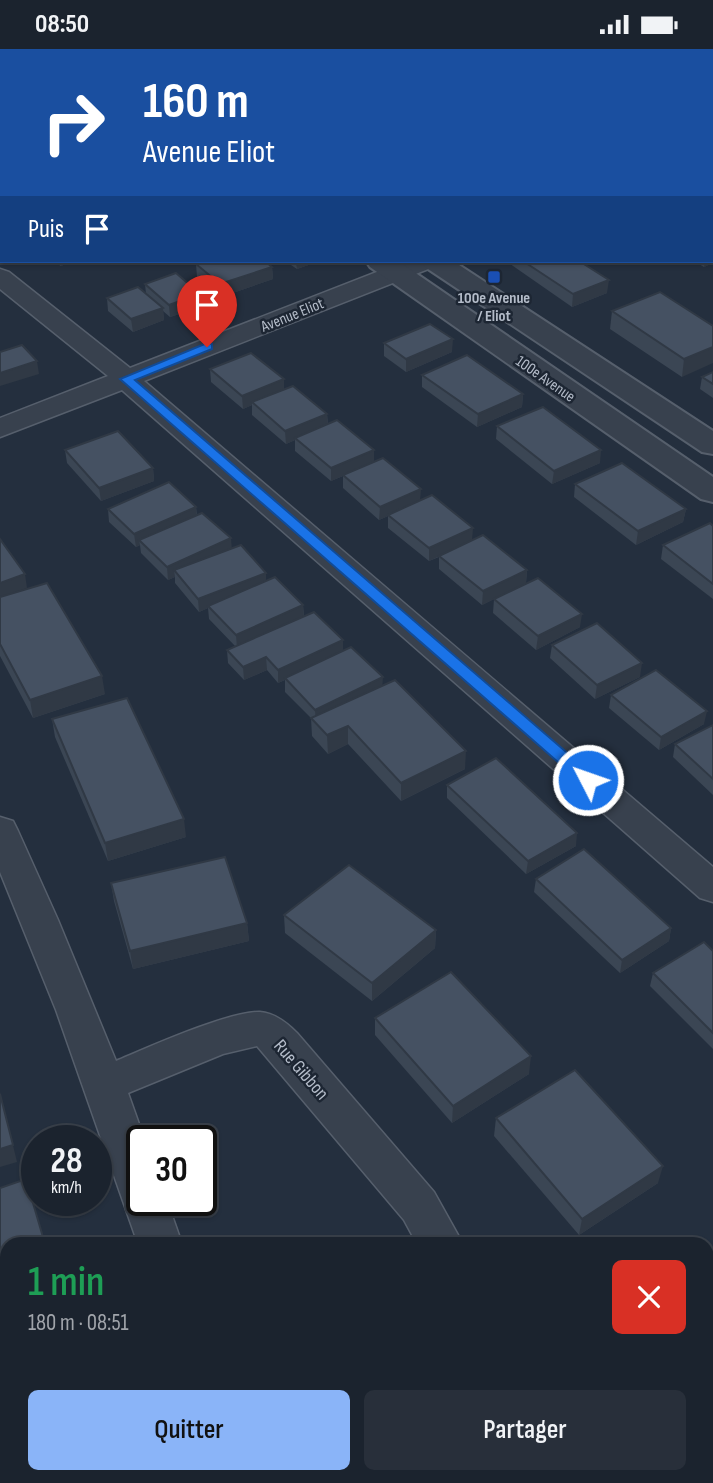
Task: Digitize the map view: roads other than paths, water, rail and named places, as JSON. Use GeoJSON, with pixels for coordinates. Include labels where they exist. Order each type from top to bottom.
{"type":"FeatureCollection","features":[{"type":"Feature","properties":{"kind":"street","name":"Avenue Eliot"},"geometry":{"type":"LineString","coordinates":[[0,428],[126,379],[388,267],[415,263]]}},
{"type":"Feature","properties":{"kind":"street","name":"100e Avenue"},"geometry":{"type":"LineString","coordinates":[[438,263],[713,445]]}},
{"type":"Feature","properties":{"kind":"street","name":"100e Avenue"},"geometry":{"type":"LineString","coordinates":[[388,267],[713,492]]}},
{"type":"Feature","properties":{"kind":"street"},"geometry":{"type":"LineString","coordinates":[[0,277],[52,315],[713,888]]}},
{"type":"Feature","properties":{"kind":"street"},"geometry":{"type":"LineString","coordinates":[[0,831],[25,884],[105,1084],[126,1145]]}},
{"type":"Feature","properties":{"kind":"street","name":"Rue Gibbon"},"geometry":{"type":"LineString","coordinates":[[105,1084],[223,1037],[251,1028],[262,1029],[283,1045],[419,1206],[438,1237]]}},
{"type":"Feature","properties":{"kind":"street"},"geometry":{"type":"LineString","coordinates":[[150,1216],[158,1237]]}},
{"type":"Feature","properties":{"kind":"place","name":"100e Avenue / Eliot"},"geometry":{"type":"Point","coordinates":[494,277]}}]}
